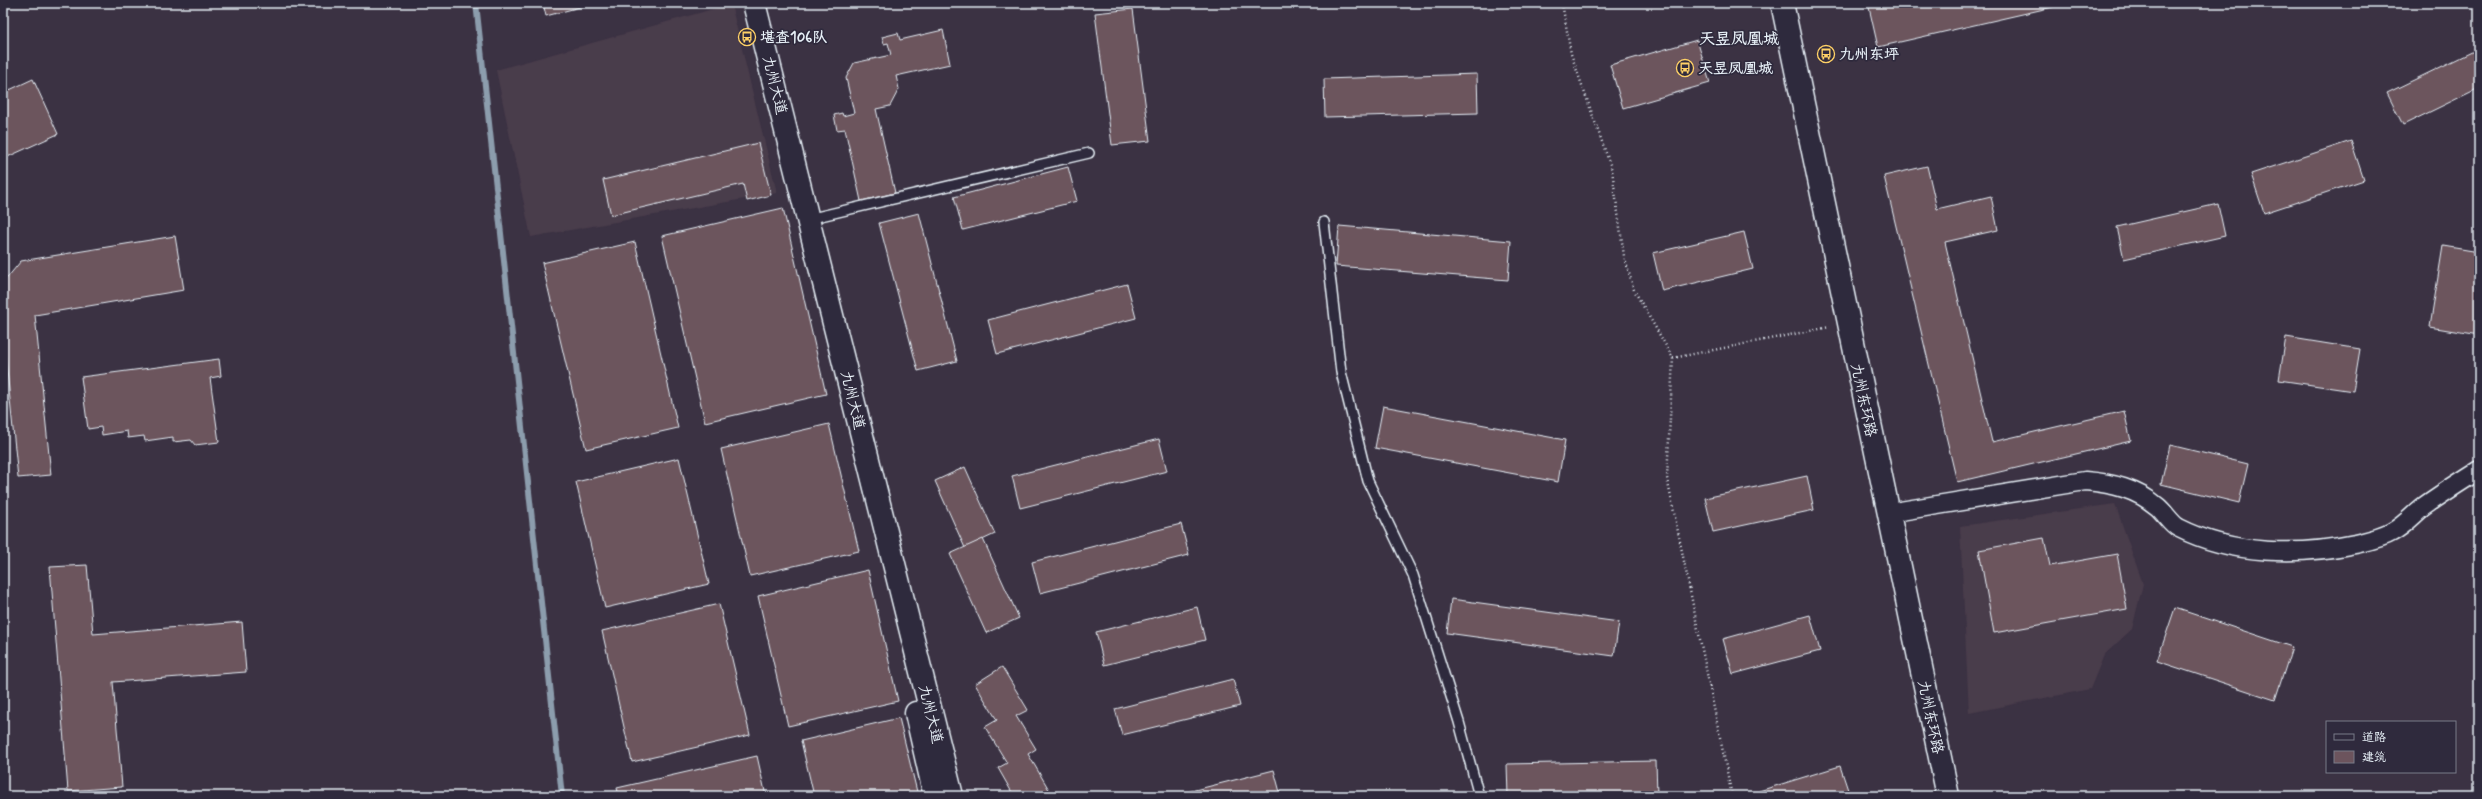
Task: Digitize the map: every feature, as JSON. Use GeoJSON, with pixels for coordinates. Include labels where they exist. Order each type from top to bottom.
{"type":"FeatureCollection","features":[{"type":"Feature","properties":{"kind":"main road"},"geometry":{"type":"LineString","coordinates":[[740,3],[870,515],[935,796]]}},
{"type":"Feature","properties":{"kind":"main road","name":"九州大道"},"geometry":{"type":"LineString","coordinates":[[754,3],[952,796]]}},
{"type":"Feature","properties":{"kind":"main road","name":"九州东环路"},"geometry":{"type":"LineString","coordinates":[[1782,3],[1948,796]]}},
{"type":"Feature","properties":{"kind":"street"},"geometry":{"type":"LineString","coordinates":[[1888,513],[2085,482],[2100,482],[2116,485],[2144,497],[2168,516],[2178,528],[2200,536],[2251,549],[2308,551],[2365,541],[2392,532],[2423,508],[2479,470]]}},
{"type":"Feature","properties":{"kind":"lane"},"geometry":{"type":"LineString","coordinates":[[808,219],[1089,153]]}},
{"type":"Feature","properties":{"kind":"lane"},"geometry":{"type":"LineString","coordinates":[[1324,222],[1341,372],[1368,481],[1413,575],[1459,722],[1479,796]]}},
{"type":"Feature","properties":{"kind":"path"},"geometry":{"type":"LineString","coordinates":[[1562,3],[1571,54],[1612,170],[1624,256],[1634,290],[1673,358],[1667,478],[1732,796]]}},
{"type":"Feature","properties":{"kind":"path"},"geometry":{"type":"LineString","coordinates":[[1673,358],[1848,323]]}},
{"type":"Feature","properties":{"kind":"shaded area"},"geometry":{"type":"Polygon","coordinates":[[[731,4],[777,193],[531,237],[496,70],[731,4]]]}},
{"type":"Feature","properties":{"kind":"shaded area"},"geometry":{"type":"Polygon","coordinates":[[[2115,504],[2143,584],[2132,629],[2104,655],[2090,689],[1969,713],[1960,526],[2115,504]]]}},
{"type":"Feature","properties":{"kind":"building"},"geometry":{"type":"Polygon","coordinates":[[[543,3],[595,3],[546,16],[543,3]]]}},
{"type":"Feature","properties":{"kind":"building"},"geometry":{"type":"Polygon","coordinates":[[[1868,3],[2052,3],[2053,7],[1878,47],[1868,3]]]}},
{"type":"Feature","properties":{"kind":"building"},"geometry":{"type":"Polygon","coordinates":[[[1133,9],[1150,141],[1112,145],[1095,13],[1133,9]]]}},
{"type":"Feature","properties":{"kind":"building"},"geometry":{"type":"Polygon","coordinates":[[[943,30],[950,64],[896,76],[899,89],[890,106],[876,109],[895,193],[861,201],[845,129],[837,130],[834,115],[842,113],[843,116],[854,113],[846,78],[854,63],[891,55],[888,43],[884,44],[882,37],[898,33],[900,40],[943,30]]]}},
{"type":"Feature","properties":{"kind":"building"},"geometry":{"type":"Polygon","coordinates":[[[1697,40],[1710,83],[1623,108],[1610,65],[1697,40]]]}},
{"type":"Feature","properties":{"kind":"building"},"geometry":{"type":"Polygon","coordinates":[[[2478,49],[2479,88],[2403,125],[2387,93],[2478,49]]]}},
{"type":"Feature","properties":{"kind":"building"},"geometry":{"type":"Polygon","coordinates":[[[1477,74],[1478,113],[1325,117],[1324,79],[1477,74]]]}},
{"type":"Feature","properties":{"kind":"building"},"geometry":{"type":"Polygon","coordinates":[[[33,79],[58,134],[3,159],[3,93],[33,79]]]}},
{"type":"Feature","properties":{"kind":"building"},"geometry":{"type":"Polygon","coordinates":[[[2351,141],[2364,180],[2264,213],[2251,174],[2351,141]]]}},
{"type":"Feature","properties":{"kind":"building"},"geometry":{"type":"Polygon","coordinates":[[[758,143],[771,195],[747,201],[743,184],[611,215],[603,180],[758,143]]]}},
{"type":"Feature","properties":{"kind":"building"},"geometry":{"type":"Polygon","coordinates":[[[1927,166],[1937,209],[1991,196],[1998,230],[1945,242],[1992,442],[2124,411],[2131,441],[1957,482],[1884,176],[1927,166]]]}},
{"type":"Feature","properties":{"kind":"building"},"geometry":{"type":"Polygon","coordinates":[[[1068,167],[1077,201],[963,230],[954,197],[1068,167]]]}},
{"type":"Feature","properties":{"kind":"building"},"geometry":{"type":"Polygon","coordinates":[[[2218,204],[2225,236],[2124,259],[2117,227],[2218,204]]]}},
{"type":"Feature","properties":{"kind":"building"},"geometry":{"type":"Polygon","coordinates":[[[783,208],[826,394],[705,422],[662,236],[783,208]]]}},
{"type":"Feature","properties":{"kind":"building"},"geometry":{"type":"Polygon","coordinates":[[[919,213],[957,361],[918,371],[879,223],[919,213]]]}},
{"type":"Feature","properties":{"kind":"building"},"geometry":{"type":"Polygon","coordinates":[[[1339,226],[1511,241],[1508,280],[1336,266],[1339,226]]]}},
{"type":"Feature","properties":{"kind":"building"},"geometry":{"type":"Polygon","coordinates":[[[1744,232],[1753,269],[1662,291],[1653,253],[1744,232]]]}},
{"type":"Feature","properties":{"kind":"building"},"geometry":{"type":"Polygon","coordinates":[[[175,236],[184,290],[35,315],[51,475],[18,478],[3,331],[3,283],[21,261],[175,236]]]}},
{"type":"Feature","properties":{"kind":"building"},"geometry":{"type":"Polygon","coordinates":[[[635,242],[678,428],[586,449],[542,263],[635,242]]]}},
{"type":"Feature","properties":{"kind":"building"},"geometry":{"type":"Polygon","coordinates":[[[2443,246],[2479,252],[2479,335],[2430,327],[2443,246]]]}},
{"type":"Feature","properties":{"kind":"building"},"geometry":{"type":"Polygon","coordinates":[[[1127,284],[1136,318],[997,354],[988,320],[1127,284]]]}},
{"type":"Feature","properties":{"kind":"building"},"geometry":{"type":"Polygon","coordinates":[[[2286,337],[2360,349],[2353,391],[2279,380],[2286,337]]]}},
{"type":"Feature","properties":{"kind":"building"},"geometry":{"type":"Polygon","coordinates":[[[219,359],[221,376],[210,378],[219,442],[195,445],[191,440],[173,442],[173,437],[145,441],[144,436],[128,438],[127,431],[102,435],[101,427],[88,429],[81,377],[219,359]]]}},
{"type":"Feature","properties":{"kind":"building"},"geometry":{"type":"Polygon","coordinates":[[[1383,406],[1565,440],[1558,482],[1375,448],[1383,406]]]}},
{"type":"Feature","properties":{"kind":"building"},"geometry":{"type":"Polygon","coordinates":[[[829,424],[859,551],[750,576],[721,449],[829,424]]]}},
{"type":"Feature","properties":{"kind":"building"},"geometry":{"type":"Polygon","coordinates":[[[1159,439],[1167,471],[1020,508],[1012,476],[1159,439]]]}},
{"type":"Feature","properties":{"kind":"building"},"geometry":{"type":"Polygon","coordinates":[[[2170,445],[2248,464],[2239,503],[2161,484],[2170,445]]]}},
{"type":"Feature","properties":{"kind":"building"},"geometry":{"type":"Polygon","coordinates":[[[679,458],[709,584],[605,608],[576,482],[679,458]]]}},
{"type":"Feature","properties":{"kind":"building"},"geometry":{"type":"Polygon","coordinates":[[[965,467],[995,534],[965,548],[935,481],[965,467]]]}},
{"type":"Feature","properties":{"kind":"building"},"geometry":{"type":"Polygon","coordinates":[[[1807,476],[1814,510],[1713,532],[1705,498],[1807,476]]]}},
{"type":"Feature","properties":{"kind":"building"},"geometry":{"type":"Polygon","coordinates":[[[1181,524],[1189,555],[1040,593],[1032,562],[1181,524]]]}},
{"type":"Feature","properties":{"kind":"building"},"geometry":{"type":"Polygon","coordinates":[[[2044,538],[2050,566],[2117,554],[2127,609],[1994,633],[1979,550],[2044,538]]]}},
{"type":"Feature","properties":{"kind":"building"},"geometry":{"type":"Polygon","coordinates":[[[983,539],[1019,618],[986,633],[950,554],[983,539]]]}},
{"type":"Feature","properties":{"kind":"building"},"geometry":{"type":"Polygon","coordinates":[[[87,565],[93,634],[242,622],[246,672],[113,682],[122,787],[68,791],[50,567],[87,565]]]}},
{"type":"Feature","properties":{"kind":"building"},"geometry":{"type":"Polygon","coordinates":[[[868,570],[898,701],[788,726],[758,596],[868,570]]]}},
{"type":"Feature","properties":{"kind":"building"},"geometry":{"type":"Polygon","coordinates":[[[1451,599],[1619,622],[1614,656],[1447,633],[1451,599]]]}},
{"type":"Feature","properties":{"kind":"building"},"geometry":{"type":"Polygon","coordinates":[[[719,604],[750,735],[632,762],[602,631],[719,604]]]}},
{"type":"Feature","properties":{"kind":"building"},"geometry":{"type":"Polygon","coordinates":[[[1197,607],[1205,640],[1104,665],[1096,632],[1197,607]]]}},
{"type":"Feature","properties":{"kind":"building"},"geometry":{"type":"Polygon","coordinates":[[[2175,608],[2292,647],[2275,700],[2157,661],[2175,608]]]}},
{"type":"Feature","properties":{"kind":"building"},"geometry":{"type":"Polygon","coordinates":[[[1810,615],[1820,651],[1733,674],[1723,639],[1810,615]]]}},
{"type":"Feature","properties":{"kind":"building"},"geometry":{"type":"Polygon","coordinates":[[[1002,667],[1028,710],[1016,716],[1036,749],[1028,754],[1051,793],[1046,796],[1014,796],[998,768],[1007,763],[985,727],[997,720],[975,684],[1002,667]]]}},
{"type":"Feature","properties":{"kind":"building"},"geometry":{"type":"Polygon","coordinates":[[[1233,679],[1240,706],[1122,735],[1115,709],[1233,679]]]}},
{"type":"Feature","properties":{"kind":"building"},"geometry":{"type":"Polygon","coordinates":[[[899,718],[918,796],[814,796],[801,741],[899,718]]]}},
{"type":"Feature","properties":{"kind":"building"},"geometry":{"type":"Polygon","coordinates":[[[757,756],[766,796],[619,796],[617,788],[757,756]]]}},
{"type":"Feature","properties":{"kind":"building"},"geometry":{"type":"Polygon","coordinates":[[[1656,761],[1657,796],[1508,796],[1507,764],[1656,761]]]}},
{"type":"Feature","properties":{"kind":"building"},"geometry":{"type":"Polygon","coordinates":[[[1840,766],[1850,796],[1760,796],[1759,791],[1840,766]]]}},
{"type":"Feature","properties":{"kind":"building"},"geometry":{"type":"Polygon","coordinates":[[[1274,770],[1281,796],[1171,796],[1274,770]]]}},
{"type":"Feature","properties":{"kind":"waterway"},"geometry":{"type":"LineString","coordinates":[[476,3],[562,796]]}},
{"type":"Feature","properties":{"kind":"place","name":"堪查106队"},"geometry":{"type":"Point","coordinates":[747,37]}},
{"type":"Feature","properties":{"kind":"place","name":"九州东坪"},"geometry":{"type":"Point","coordinates":[1826,54]}},
{"type":"Feature","properties":{"kind":"place","name":"天昱凤凰城"},"geometry":{"type":"Point","coordinates":[1685,68]}},
{"type":"Feature","properties":{"kind":"district","name":"天昱凤凰城"},"geometry":{"type":"Point","coordinates":[1739,38]}}]}
